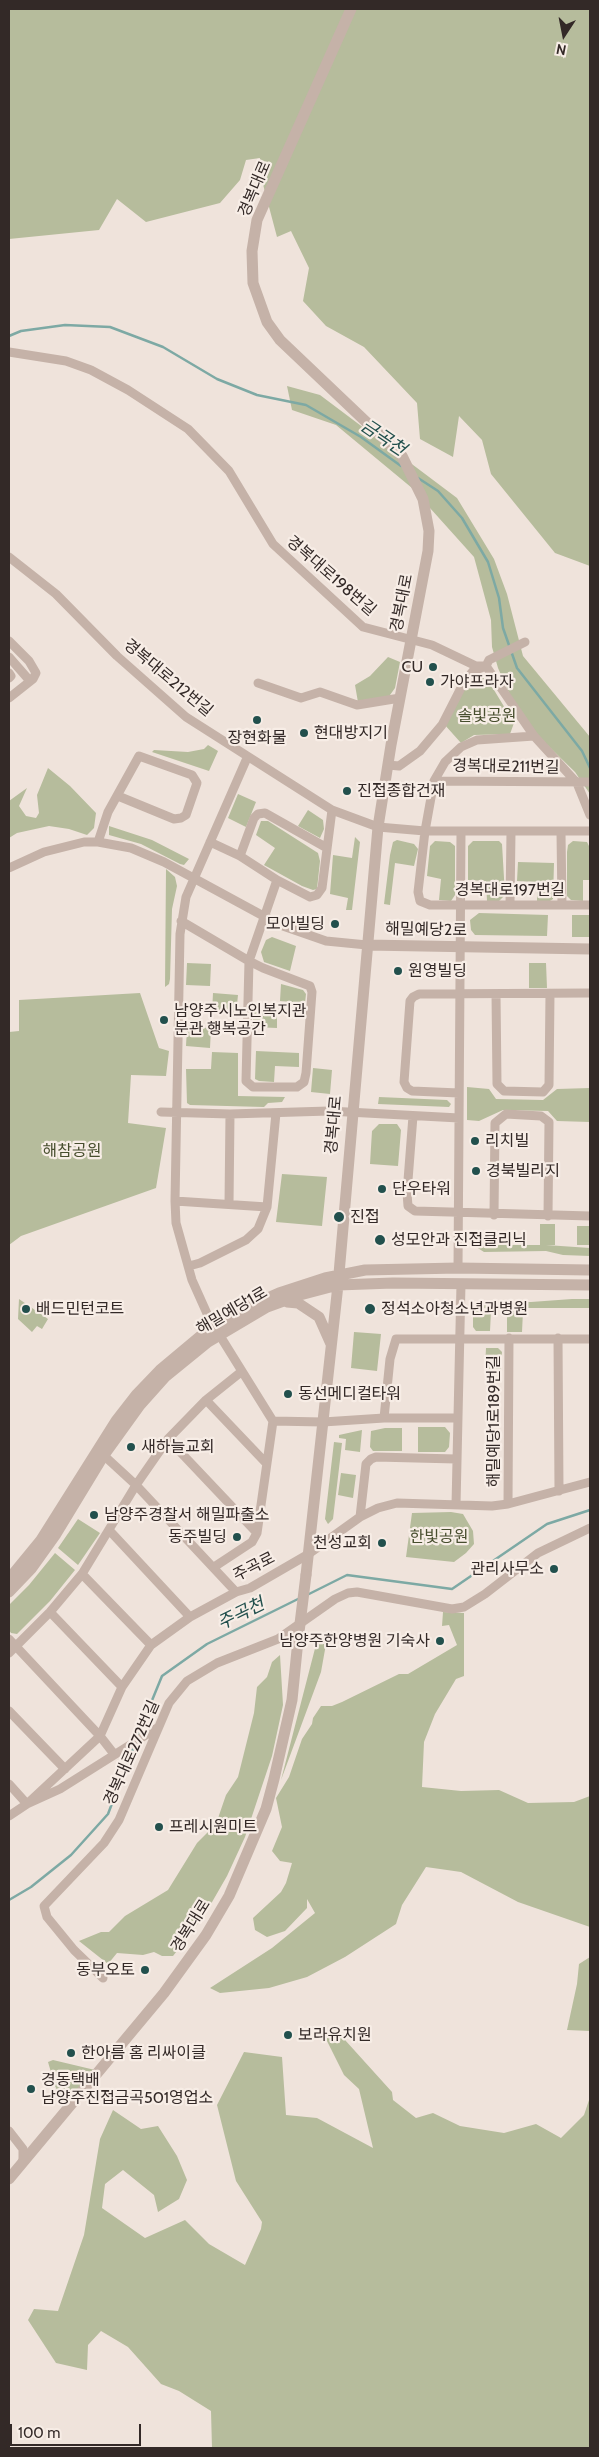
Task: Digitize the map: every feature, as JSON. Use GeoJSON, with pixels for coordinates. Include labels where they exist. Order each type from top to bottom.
{"type":"FeatureCollection","features":[{"type":"Feature","properties":{"kind":"street","name":"경복대로"},"geometry":{"type":"LineString","coordinates":[[9,2179],[164,1993],[206,1935],[229,1896],[263,1817],[274,1779],[292,1700],[338,1279],[366,945],[378,827],[428,551],[427,514],[418,486],[402,456],[280,340],[267,322],[253,283],[252,251],[257,220],[351,9]]}},
{"type":"Feature","properties":{"kind":"street","name":"경복대로198번길"},"geometry":{"type":"LineString","coordinates":[[9,352],[66,361],[91,370],[128,390],[188,429],[228,471],[273,544],[363,627],[411,639]]}},
{"type":"Feature","properties":{"kind":"street","name":"경복대로212번길"},"geometry":{"type":"LineString","coordinates":[[9,557],[56,594],[160,695],[186,717],[247,758],[332,810],[378,827]]}},
{"type":"Feature","properties":{"kind":"street"},"geometry":{"type":"LineString","coordinates":[[411,639],[432,645],[476,666],[487,663]]}},
{"type":"Feature","properties":{"kind":"street"},"geometry":{"type":"LineString","coordinates":[[9,640],[29,661],[36,673],[30,681],[11,692]]}},
{"type":"Feature","properties":{"kind":"street"},"geometry":{"type":"LineString","coordinates":[[388,765],[399,766],[420,750],[442,724],[464,682],[473,671],[525,642]]}},
{"type":"Feature","properties":{"kind":"street"},"geometry":{"type":"LineString","coordinates":[[10,659],[30,681]]}},
{"type":"Feature","properties":{"kind":"street"},"geometry":{"type":"LineString","coordinates":[[487,663],[534,736],[577,783],[590,815]]}},
{"type":"Feature","properties":{"kind":"street"},"geometry":{"type":"LineString","coordinates":[[9,673],[11,676],[9,678]]}},
{"type":"Feature","properties":{"kind":"street"},"geometry":{"type":"LineString","coordinates":[[258,683],[302,698],[320,692],[356,705],[400,698]]}},
{"type":"Feature","properties":{"kind":"street","name":"경복대로211번길"},"geometry":{"type":"LineString","coordinates":[[430,905],[420,901],[418,892],[425,832],[434,780],[445,762],[461,747],[477,740],[534,736]]}},
{"type":"Feature","properties":{"kind":"street"},"geometry":{"type":"LineString","coordinates":[[98,842],[108,812],[139,756],[192,774],[197,783],[186,814],[181,818],[174,819],[118,796]]}},
{"type":"Feature","properties":{"kind":"street"},"geometry":{"type":"LineString","coordinates":[[214,1567],[252,1542],[257,1534],[273,1421],[216,1331],[188,1266],[179,1236],[174,1202],[178,993],[181,921],[186,897],[247,758]]}},
{"type":"Feature","properties":{"kind":"street","name":"경복대로211번길"},"geometry":{"type":"LineString","coordinates":[[434,780],[590,782]]}},
{"type":"Feature","properties":{"kind":"street"},"geometry":{"type":"LineString","coordinates":[[210,842],[240,856],[277,880],[310,896],[317,895],[322,888],[332,810]]}},
{"type":"Feature","properties":{"kind":"street"},"geometry":{"type":"LineString","coordinates":[[240,856],[254,818],[258,814],[266,813],[327,848]]}},
{"type":"Feature","properties":{"kind":"street"},"geometry":{"type":"LineString","coordinates":[[378,827],[425,832],[461,833],[561,833],[590,831]]}},
{"type":"Feature","properties":{"kind":"street"},"geometry":{"type":"LineString","coordinates":[[510,904],[511,832]]}},
{"type":"Feature","properties":{"kind":"street"},"geometry":{"type":"LineString","coordinates":[[458,1268],[461,833]]}},
{"type":"Feature","properties":{"kind":"street"},"geometry":{"type":"LineString","coordinates":[[561,833],[562,905]]}},
{"type":"Feature","properties":{"kind":"street","name":"해밀예당2로"},"geometry":{"type":"LineString","coordinates":[[9,868],[44,852],[84,842],[98,842],[131,848],[164,862],[264,919],[326,941],[366,945],[590,948]]}},
{"type":"Feature","properties":{"kind":"street"},"geometry":{"type":"LineString","coordinates":[[181,921],[249,961],[310,986],[312,992],[306,1073],[304,1082],[297,1087],[253,1087],[246,1081],[249,961],[277,880]]}},
{"type":"Feature","properties":{"kind":"street","name":"경복대로197번길"},"geometry":{"type":"LineString","coordinates":[[430,905],[590,905]]}},
{"type":"Feature","properties":{"kind":"street"},"geometry":{"type":"LineString","coordinates":[[459,1093],[412,1091],[407,1088],[404,1082],[410,1001],[412,997],[419,994],[590,993]]}},
{"type":"Feature","properties":{"kind":"street"},"geometry":{"type":"LineString","coordinates":[[496,994],[497,1084],[504,1091],[514,1092],[543,1092],[549,1085],[550,994]]}},
{"type":"Feature","properties":{"kind":"street"},"geometry":{"type":"LineString","coordinates":[[160,1112],[230,1114],[288,1111],[352,1112],[459,1118]]}},
{"type":"Feature","properties":{"kind":"street"},"geometry":{"type":"LineString","coordinates":[[188,1266],[200,1263],[246,1240],[258,1229],[267,1207],[276,1113]]}},
{"type":"Feature","properties":{"kind":"street"},"geometry":{"type":"LineString","coordinates":[[228,1204],[230,1114]]}},
{"type":"Feature","properties":{"kind":"street"},"geometry":{"type":"LineString","coordinates":[[494,1215],[496,1123],[506,1114],[541,1116],[549,1122],[548,1216]]}},
{"type":"Feature","properties":{"kind":"street"},"geometry":{"type":"LineString","coordinates":[[413,1116],[408,1206],[415,1211],[459,1214],[590,1216]]}},
{"type":"Feature","properties":{"kind":"street"},"geometry":{"type":"LineString","coordinates":[[174,1202],[267,1207]]}},
{"type":"Feature","properties":{"kind":"street","name":"해밀예당1로"},"geometry":{"type":"LineString","coordinates":[[216,1331],[282,1301],[365,1270],[458,1268],[590,1270]]}},
{"type":"Feature","properties":{"kind":"street","name":"해밀예당1로"},"geometry":{"type":"LineString","coordinates":[[9,1592],[31,1569],[56,1534],[116,1421],[147,1383],[160,1370],[245,1308],[279,1293],[338,1279],[461,1284],[590,1285]]}},
{"type":"Feature","properties":{"kind":"street"},"geometry":{"type":"LineString","coordinates":[[456,1505],[456,1418],[461,1284]]}},
{"type":"Feature","properties":{"kind":"street"},"geometry":{"type":"LineString","coordinates":[[282,1301],[298,1303],[309,1308],[319,1318],[331,1345]]}},
{"type":"Feature","properties":{"kind":"street","name":"해밀예당1로189번길"},"geometry":{"type":"LineString","coordinates":[[384,1418],[390,1359],[396,1339],[460,1337],[590,1339]]}},
{"type":"Feature","properties":{"kind":"street","name":"해밀예당1로189번길"},"geometry":{"type":"LineString","coordinates":[[508,1504],[509,1338]]}},
{"type":"Feature","properties":{"kind":"street"},"geometry":{"type":"LineString","coordinates":[[558,1338],[559,1491]]}},
{"type":"Feature","properties":{"kind":"street"},"geometry":{"type":"LineString","coordinates":[[12,1650],[50,1612],[82,1574],[136,1485],[168,1439],[206,1400],[241,1372]]}},
{"type":"Feature","properties":{"kind":"street"},"geometry":{"type":"LineString","coordinates":[[206,1400],[266,1463]]}},
{"type":"Feature","properties":{"kind":"street"},"geometry":{"type":"LineString","coordinates":[[273,1421],[323,1422],[384,1418],[456,1418]]}},
{"type":"Feature","properties":{"kind":"street"},"geometry":{"type":"LineString","coordinates":[[168,1439],[257,1534]]}},
{"type":"Feature","properties":{"kind":"street"},"geometry":{"type":"LineString","coordinates":[[101,1452],[136,1485],[236,1592]]}},
{"type":"Feature","properties":{"kind":"street","name":"해밀예당1로"},"geometry":{"type":"LineString","coordinates":[[9,1579],[22,1565],[60,1513],[101,1452]]}},
{"type":"Feature","properties":{"kind":"street"},"geometry":{"type":"LineString","coordinates":[[360,1517],[366,1464],[371,1459],[376,1457],[456,1459]]}},
{"type":"Feature","properties":{"kind":"street","name":"주곡로"},"geometry":{"type":"LineString","coordinates":[[9,1816],[27,1804],[100,1736],[122,1688],[150,1645],[190,1617],[236,1592],[250,1588],[307,1555],[360,1517],[378,1508],[397,1503],[508,1504],[590,1482]]}},
{"type":"Feature","properties":{"kind":"street","name":"경복대로272번길"},"geometry":{"type":"LineString","coordinates":[[103,1978],[74,1950],[47,1917],[44,1906],[104,1843],[119,1820],[154,1730],[169,1702],[178,1691],[200,1672],[278,1639],[335,1599],[348,1593],[357,1592],[440,1608],[452,1609],[471,1604],[538,1553],[590,1528]]}},
{"type":"Feature","properties":{"kind":"street"},"geometry":{"type":"LineString","coordinates":[[110,1530],[190,1617]]}},
{"type":"Feature","properties":{"kind":"street"},"geometry":{"type":"LineString","coordinates":[[82,1574],[150,1645]]}},
{"type":"Feature","properties":{"kind":"street"},"geometry":{"type":"LineString","coordinates":[[50,1612],[122,1688]]}},
{"type":"Feature","properties":{"kind":"street"},"geometry":{"type":"LineString","coordinates":[[9,1639],[12,1650],[117,1752]]}},
{"type":"Feature","properties":{"kind":"street"},"geometry":{"type":"LineString","coordinates":[[9,1711],[65,1769]]}},
{"type":"Feature","properties":{"kind":"street"},"geometry":{"type":"LineString","coordinates":[[9,1784],[27,1804],[60,1789],[154,1730]]}},
{"type":"Feature","properties":{"kind":"street"},"geometry":{"type":"LineString","coordinates":[[9,2131],[23,2148],[23,2162]]}},
{"type":"Feature","properties":{"kind":"green space"},"geometry":{"type":"Polygon","coordinates":[[[9,9],[590,9],[590,566],[555,553],[491,474],[482,440],[459,416],[453,457],[420,439],[417,403],[364,347],[326,326],[303,301],[309,268],[291,231],[277,237],[260,173],[260,158],[246,160],[240,180],[220,203],[146,222],[117,199],[99,230],[9,239],[9,9]]]}},
{"type":"Feature","properties":{"kind":"green space"},"geometry":{"type":"Polygon","coordinates":[[[287,386],[320,395],[457,498],[494,559],[507,594],[523,656],[590,737],[590,794],[575,772],[537,735],[510,695],[498,668],[492,647],[491,620],[474,557],[412,488],[336,425],[292,410],[287,386]]]}},
{"type":"Feature","properties":{"kind":"green space"},"geometry":{"type":"Polygon","coordinates":[[[388,657],[400,662],[395,688],[390,695],[391,702],[359,708],[355,685],[370,676],[388,657]]]}},
{"type":"Feature","properties":{"kind":"green space","name":"솔빛공원"},"geometry":{"type":"Polygon","coordinates":[[[474,675],[482,676],[494,690],[514,723],[510,734],[474,735],[461,743],[444,724],[463,686],[474,675]]]}},
{"type":"Feature","properties":{"kind":"green space"},"geometry":{"type":"Polygon","coordinates":[[[208,745],[218,751],[209,771],[152,752],[154,750],[188,752],[204,749],[208,745]]]}},
{"type":"Feature","properties":{"kind":"green space"},"geometry":{"type":"Polygon","coordinates":[[[48,768],[70,786],[96,813],[94,828],[87,835],[69,829],[49,826],[17,833],[9,838],[9,801],[27,788],[19,806],[26,816],[36,818],[39,813],[37,795],[48,768]]]}},
{"type":"Feature","properties":{"kind":"green space"},"geometry":{"type":"Polygon","coordinates":[[[238,794],[256,802],[246,827],[228,818],[238,794]]]}},
{"type":"Feature","properties":{"kind":"green space"},"geometry":{"type":"Polygon","coordinates":[[[308,810],[323,820],[324,829],[320,838],[298,826],[308,810]]]}},
{"type":"Feature","properties":{"kind":"green space"},"geometry":{"type":"Polygon","coordinates":[[[261,821],[268,821],[318,853],[320,861],[317,889],[313,890],[302,886],[264,865],[275,848],[256,835],[261,821]]]}},
{"type":"Feature","properties":{"kind":"green space"},"geometry":{"type":"Polygon","coordinates":[[[109,826],[152,840],[189,859],[184,865],[180,864],[141,844],[109,835],[109,826]]]}},
{"type":"Feature","properties":{"kind":"green space"},"geometry":{"type":"Polygon","coordinates":[[[355,837],[360,842],[352,910],[346,910],[348,898],[330,894],[333,855],[352,858],[355,837]]]}},
{"type":"Feature","properties":{"kind":"green space"},"geometry":{"type":"Polygon","coordinates":[[[397,840],[414,844],[418,849],[414,866],[395,863],[390,905],[384,904],[390,855],[393,842],[397,840]]]}},
{"type":"Feature","properties":{"kind":"green space"},"geometry":{"type":"Polygon","coordinates":[[[435,841],[450,842],[455,846],[455,895],[451,901],[439,900],[441,879],[427,876],[430,846],[435,841]]]}},
{"type":"Feature","properties":{"kind":"green space"},"geometry":{"type":"Polygon","coordinates":[[[473,841],[499,841],[502,844],[505,895],[499,901],[487,901],[486,881],[468,880],[468,846],[473,841]]]}},
{"type":"Feature","properties":{"kind":"green space"},"geometry":{"type":"Polygon","coordinates":[[[573,841],[587,842],[590,848],[590,880],[583,880],[583,901],[571,900],[567,896],[567,852],[568,845],[573,841]]]}},
{"type":"Feature","properties":{"kind":"green space"},"geometry":{"type":"Polygon","coordinates":[[[518,862],[554,863],[553,899],[537,902],[537,882],[517,881],[518,862]]]}},
{"type":"Feature","properties":{"kind":"green space"},"geometry":{"type":"Polygon","coordinates":[[[166,869],[175,877],[177,886],[172,909],[170,979],[169,984],[165,987],[166,869]]]}},
{"type":"Feature","properties":{"kind":"green space"},"geometry":{"type":"Polygon","coordinates":[[[479,913],[548,915],[547,936],[475,935],[471,930],[470,920],[479,913]]]}},
{"type":"Feature","properties":{"kind":"green space"},"geometry":{"type":"Polygon","coordinates":[[[572,915],[590,915],[590,937],[572,937],[572,915]]]}},
{"type":"Feature","properties":{"kind":"green space"},"geometry":{"type":"Polygon","coordinates":[[[272,937],[296,946],[290,971],[264,962],[261,952],[266,940],[272,937]]]}},
{"type":"Feature","properties":{"kind":"green space"},"geometry":{"type":"Polygon","coordinates":[[[187,963],[211,964],[210,986],[186,985],[187,963]]]}},
{"type":"Feature","properties":{"kind":"green space"},"geometry":{"type":"Polygon","coordinates":[[[529,963],[546,963],[547,988],[529,988],[529,963]]]}},
{"type":"Feature","properties":{"kind":"green space"},"geometry":{"type":"Polygon","coordinates":[[[281,984],[303,990],[306,994],[305,1003],[280,1001],[281,984]]]}},
{"type":"Feature","properties":{"kind":"green space","name":"해참공원"},"geometry":{"type":"Polygon","coordinates":[[[140,993],[159,1048],[169,1051],[166,1076],[131,1075],[128,1123],[166,1128],[156,1188],[21,1236],[9,1245],[9,1032],[19,1031],[19,1000],[140,993]]]}},
{"type":"Feature","properties":{"kind":"green space"},"geometry":{"type":"Polygon","coordinates":[[[213,993],[238,995],[236,1014],[212,1013],[213,993]]]}},
{"type":"Feature","properties":{"kind":"green space"},"geometry":{"type":"Polygon","coordinates":[[[253,1012],[277,1013],[277,1028],[253,1027],[253,1012]]]}},
{"type":"Feature","properties":{"kind":"green space"},"geometry":{"type":"Polygon","coordinates":[[[187,1027],[211,1028],[210,1048],[186,1046],[187,1027]]]}},
{"type":"Feature","properties":{"kind":"green space"},"geometry":{"type":"Polygon","coordinates":[[[256,1051],[299,1053],[299,1067],[275,1066],[274,1082],[259,1081],[255,1079],[256,1051]]]}},
{"type":"Feature","properties":{"kind":"green space"},"geometry":{"type":"Polygon","coordinates":[[[212,1052],[238,1053],[238,1096],[285,1097],[282,1102],[268,1103],[264,1107],[190,1105],[187,1103],[186,1069],[211,1069],[212,1052]]]}},
{"type":"Feature","properties":{"kind":"green space"},"geometry":{"type":"Polygon","coordinates":[[[313,1068],[332,1070],[330,1094],[311,1092],[313,1068]]]}},
{"type":"Feature","properties":{"kind":"green space"},"geometry":{"type":"Polygon","coordinates":[[[467,1087],[489,1089],[496,1099],[543,1100],[557,1089],[590,1088],[590,1122],[557,1121],[548,1111],[503,1110],[479,1121],[467,1120],[467,1087]]]}},
{"type":"Feature","properties":{"kind":"green space"},"geometry":{"type":"Polygon","coordinates":[[[379,1097],[447,1100],[451,1104],[449,1107],[378,1104],[379,1097]]]}},
{"type":"Feature","properties":{"kind":"green space"},"geometry":{"type":"Polygon","coordinates":[[[379,1124],[397,1124],[401,1130],[398,1166],[370,1164],[372,1131],[379,1124]]]}},
{"type":"Feature","properties":{"kind":"green space"},"geometry":{"type":"Polygon","coordinates":[[[282,1174],[327,1177],[322,1226],[276,1222],[282,1174]]]}},
{"type":"Feature","properties":{"kind":"green space"},"geometry":{"type":"Polygon","coordinates":[[[540,1224],[555,1224],[555,1245],[546,1245],[590,1248],[590,1256],[563,1255],[546,1251],[484,1252],[473,1245],[540,1245],[540,1224]]]}},
{"type":"Feature","properties":{"kind":"green space"},"geometry":{"type":"Polygon","coordinates":[[[577,1226],[590,1226],[590,1245],[577,1245],[577,1226]]]}},
{"type":"Feature","properties":{"kind":"green space","name":"배드민턴코트"},"geometry":{"type":"Polygon","coordinates":[[[19,1299],[48,1319],[42,1329],[37,1326],[32,1332],[18,1319],[19,1299]]]}},
{"type":"Feature","properties":{"kind":"green space"},"geometry":{"type":"Polygon","coordinates":[[[590,1299],[590,1308],[476,1308],[476,1303],[479,1301],[531,1302],[590,1299]]]}},
{"type":"Feature","properties":{"kind":"green space"},"geometry":{"type":"Polygon","coordinates":[[[473,1310],[491,1311],[490,1331],[476,1331],[473,1327],[473,1310]]]}},
{"type":"Feature","properties":{"kind":"green space"},"geometry":{"type":"Polygon","coordinates":[[[507,1311],[523,1311],[522,1332],[507,1332],[507,1311]]]}},
{"type":"Feature","properties":{"kind":"green space"},"geometry":{"type":"Polygon","coordinates":[[[354,1332],[381,1334],[377,1371],[351,1368],[354,1332]]]}},
{"type":"Feature","properties":{"kind":"green space"},"geometry":{"type":"Polygon","coordinates":[[[486,1348],[498,1348],[502,1352],[501,1369],[485,1369],[486,1348]]]}},
{"type":"Feature","properties":{"kind":"green space"},"geometry":{"type":"Polygon","coordinates":[[[418,1427],[445,1427],[450,1433],[449,1447],[445,1452],[418,1452],[418,1427]]]}},
{"type":"Feature","properties":{"kind":"green space"},"geometry":{"type":"Polygon","coordinates":[[[385,1428],[402,1428],[402,1451],[373,1451],[370,1447],[371,1431],[385,1428]]]}},
{"type":"Feature","properties":{"kind":"green space"},"geometry":{"type":"Polygon","coordinates":[[[362,1430],[360,1452],[345,1450],[346,1439],[339,1438],[339,1435],[362,1430]]]}},
{"type":"Feature","properties":{"kind":"green space"},"geometry":{"type":"Polygon","coordinates":[[[334,1442],[342,1443],[333,1519],[328,1524],[325,1519],[334,1442]]]}},
{"type":"Feature","properties":{"kind":"green space"},"geometry":{"type":"Polygon","coordinates":[[[341,1473],[356,1475],[353,1498],[338,1495],[341,1473]]]}},
{"type":"Feature","properties":{"kind":"green space","name":"한빛공원"},"geometry":{"type":"Polygon","coordinates":[[[451,1512],[463,1514],[473,1531],[474,1544],[466,1553],[454,1562],[406,1557],[412,1513],[451,1512]]]}},
{"type":"Feature","properties":{"kind":"green space"},"geometry":{"type":"Polygon","coordinates":[[[78,1519],[100,1533],[78,1565],[58,1548],[78,1519]]]}},
{"type":"Feature","properties":{"kind":"green space"},"geometry":{"type":"Polygon","coordinates":[[[55,1553],[75,1570],[50,1601],[17,1634],[11,1633],[9,1630],[9,1605],[29,1585],[55,1553]]]}},
{"type":"Feature","properties":{"kind":"green space"},"geometry":{"type":"Polygon","coordinates":[[[443,1612],[464,1613],[464,1676],[456,1679],[435,1714],[424,1742],[422,1787],[461,1791],[499,1790],[528,1803],[574,1802],[590,1796],[590,1927],[518,1902],[461,1872],[426,1867],[402,1905],[396,1924],[345,1957],[307,1977],[269,1988],[220,1993],[210,1988],[272,1948],[315,1913],[307,1899],[307,1908],[285,1931],[267,1937],[255,1930],[253,1918],[281,1892],[292,1863],[280,1861],[272,1851],[282,1827],[276,1798],[289,1777],[302,1739],[312,1724],[313,1718],[321,1706],[332,1706],[399,1674],[408,1674],[457,1645],[449,1625],[442,1626],[443,1612]]]}},
{"type":"Feature","properties":{"kind":"green space"},"geometry":{"type":"Polygon","coordinates":[[[319,1633],[326,1644],[321,1672],[281,1780],[319,1633]]]}},
{"type":"Feature","properties":{"kind":"green space"},"geometry":{"type":"Polygon","coordinates":[[[280,1655],[283,1705],[272,1756],[245,1837],[227,1876],[204,1916],[173,1956],[162,1956],[154,1952],[143,1955],[117,1953],[108,1964],[79,1941],[101,1932],[109,1932],[125,1916],[168,1890],[197,1843],[216,1824],[226,1795],[238,1777],[254,1713],[257,1687],[267,1677],[272,1662],[280,1655]]]}},
{"type":"Feature","properties":{"kind":"green space"},"geometry":{"type":"Polygon","coordinates":[[[590,1957],[590,2031],[567,2030],[577,1984],[579,1964],[590,1957]]]}},
{"type":"Feature","properties":{"kind":"green space"},"geometry":{"type":"Polygon","coordinates":[[[336,2030],[392,2092],[393,2100],[416,2118],[433,2113],[460,2126],[504,2133],[536,2124],[561,2138],[584,2115],[590,2097],[590,2448],[212,2448],[211,2411],[179,2391],[161,2384],[128,2347],[101,2331],[88,2345],[87,2370],[56,2363],[28,2320],[34,2309],[58,2311],[84,2235],[100,2139],[113,2110],[141,2129],[158,2126],[177,2156],[187,2180],[179,2199],[158,2212],[154,2195],[123,2170],[105,2184],[102,2208],[145,2238],[185,2220],[209,2244],[245,2265],[261,2229],[262,2222],[236,2181],[217,2105],[244,2052],[282,2057],[286,2115],[317,2118],[373,2148],[359,2089],[344,2075],[322,2031],[336,2030]]]}},
{"type":"Feature","properties":{"kind":"green space"},"geometry":{"type":"Polygon","coordinates":[[[53,2060],[95,2070],[65,2105],[55,2086],[48,2062],[53,2060]]]}},
{"type":"Feature","properties":{"kind":"waterway","name":"금곡천"},"geometry":{"type":"LineString","coordinates":[[9,336],[21,331],[65,325],[110,327],[163,347],[217,379],[257,395],[306,405],[361,437],[401,466]]}},
{"type":"Feature","properties":{"kind":"waterway","name":"금곡천"},"geometry":{"type":"LineString","coordinates":[[418,478],[438,491],[462,518],[488,562],[499,598],[503,628],[517,668],[582,751],[590,768]]}},
{"type":"Feature","properties":{"kind":"waterway","name":"주곡천"},"geometry":{"type":"LineString","coordinates":[[307,1595],[347,1575],[452,1589],[547,1524],[590,1510]]}},
{"type":"Feature","properties":{"kind":"waterway","name":"주곡천"},"geometry":{"type":"LineString","coordinates":[[137,1737],[162,1676],[207,1644],[300,1598]]}},
{"type":"Feature","properties":{"kind":"waterway","name":"주곡천"},"geometry":{"type":"LineString","coordinates":[[9,1900],[31,1887],[71,1855],[108,1814],[134,1746]]}},
{"type":"Feature","properties":{"kind":"place","name":"CU"},"geometry":{"type":"Point","coordinates":[433,667]}},
{"type":"Feature","properties":{"kind":"place","name":"가야프라자"},"geometry":{"type":"Point","coordinates":[430,682]}},
{"type":"Feature","properties":{"kind":"place","name":"장현화물"},"geometry":{"type":"Point","coordinates":[257,720]}},
{"type":"Feature","properties":{"kind":"place","name":"현대방지기"},"geometry":{"type":"Point","coordinates":[304,733]}},
{"type":"Feature","properties":{"kind":"place","name":"진접종합건재"},"geometry":{"type":"Point","coordinates":[347,791]}},
{"type":"Feature","properties":{"kind":"place","name":"모아빌딩"},"geometry":{"type":"Point","coordinates":[335,924]}},
{"type":"Feature","properties":{"kind":"place","name":"원영빌딩"},"geometry":{"type":"Point","coordinates":[398,971]}},
{"type":"Feature","properties":{"kind":"place","name":"남양주시노인복지관 분관 행복공간"},"geometry":{"type":"Point","coordinates":[164,1020]}},
{"type":"Feature","properties":{"kind":"place","name":"리치빌"},"geometry":{"type":"Point","coordinates":[475,1141]}},
{"type":"Feature","properties":{"kind":"place","name":"경북빌리지"},"geometry":{"type":"Point","coordinates":[476,1171]}},
{"type":"Feature","properties":{"kind":"place","name":"단우타워"},"geometry":{"type":"Point","coordinates":[382,1189]}},
{"type":"Feature","properties":{"kind":"place","name":"진접"},"geometry":{"type":"Point","coordinates":[339,1217]}},
{"type":"Feature","properties":{"kind":"place","name":"성모안과 진접클리닉"},"geometry":{"type":"Point","coordinates":[380,1240]}},
{"type":"Feature","properties":{"kind":"place","name":"배드민턴코트"},"geometry":{"type":"Point","coordinates":[26,1309]}},
{"type":"Feature","properties":{"kind":"place","name":"정석소아청소년과병원"},"geometry":{"type":"Point","coordinates":[370,1309]}},
{"type":"Feature","properties":{"kind":"place","name":"동선메디컬타워"},"geometry":{"type":"Point","coordinates":[288,1394]}},
{"type":"Feature","properties":{"kind":"place","name":"새하늘교회"},"geometry":{"type":"Point","coordinates":[131,1447]}},
{"type":"Feature","properties":{"kind":"place","name":"남양주경찰서 해밀파출소"},"geometry":{"type":"Point","coordinates":[94,1515]}},
{"type":"Feature","properties":{"kind":"place","name":"동주빌딩"},"geometry":{"type":"Point","coordinates":[237,1537]}},
{"type":"Feature","properties":{"kind":"place","name":"천성교회"},"geometry":{"type":"Point","coordinates":[382,1543]}},
{"type":"Feature","properties":{"kind":"place","name":"관리사무소"},"geometry":{"type":"Point","coordinates":[554,1569]}},
{"type":"Feature","properties":{"kind":"place","name":"남양주한양병원 기숙사"},"geometry":{"type":"Point","coordinates":[440,1641]}},
{"type":"Feature","properties":{"kind":"place","name":"프레시원미트"},"geometry":{"type":"Point","coordinates":[159,1827]}},
{"type":"Feature","properties":{"kind":"place","name":"동부오토"},"geometry":{"type":"Point","coordinates":[145,1970]}},
{"type":"Feature","properties":{"kind":"place","name":"보라유치원"},"geometry":{"type":"Point","coordinates":[288,2035]}},
{"type":"Feature","properties":{"kind":"place","name":"한아름 홈 리싸이클"},"geometry":{"type":"Point","coordinates":[71,2053]}},
{"type":"Feature","properties":{"kind":"place","name":"경동택배 남양주진접금곡501영업소"},"geometry":{"type":"Point","coordinates":[31,2089]}}]}
